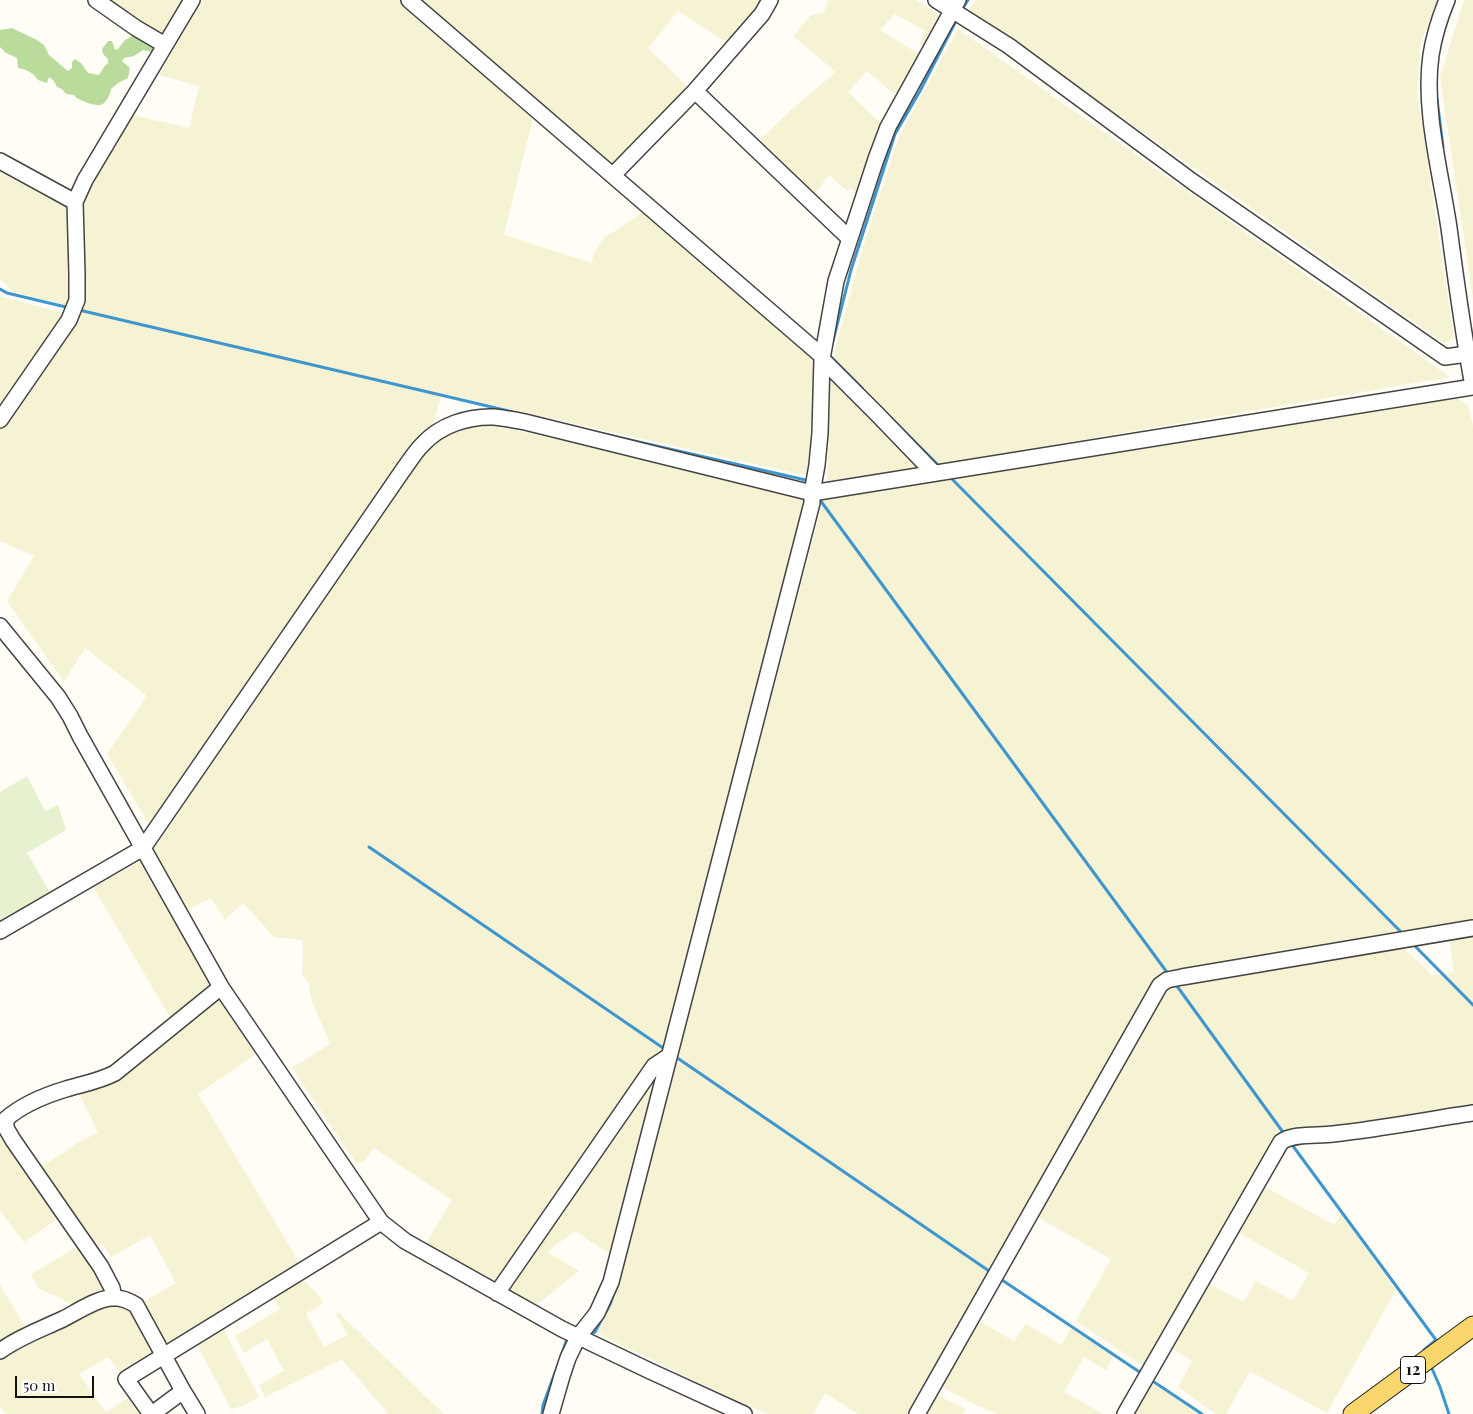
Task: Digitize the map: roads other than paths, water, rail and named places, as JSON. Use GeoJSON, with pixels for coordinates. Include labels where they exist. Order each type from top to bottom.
{"type":"FeatureCollection","features":[{"type":"Feature","properties":{"kind":"main road","name":"12"},"geometry":{"type":"LineString","coordinates":[[1353,1414],[1473,1326]]}},
{"type":"Feature","properties":{"kind":"street"},"geometry":{"type":"LineString","coordinates":[[96,0],[136,28],[165,45]]}},
{"type":"Feature","properties":{"kind":"street"},"geometry":{"type":"LineString","coordinates":[[0,420],[69,320],[76,300],[75,202],[85,180],[192,0]]}},
{"type":"Feature","properties":{"kind":"street"},"geometry":{"type":"LineString","coordinates":[[409,0],[822,358],[934,473]]}},
{"type":"Feature","properties":{"kind":"street"},"geometry":{"type":"LineString","coordinates":[[612,175],[695,91],[762,14],[770,0]]}},
{"type":"Feature","properties":{"kind":"street"},"geometry":{"type":"LineString","coordinates":[[936,0],[955,5],[1193,182],[1445,358],[1467,354]]}},
{"type":"Feature","properties":{"kind":"street"},"geometry":{"type":"LineString","coordinates":[[0,931],[143,848],[403,470],[423,444],[440,430],[451,424],[476,418],[495,417],[525,422],[812,493],[1473,386],[1432,122],[1431,55],[1438,24],[1447,0]]}},
{"type":"Feature","properties":{"kind":"street"},"geometry":{"type":"LineString","coordinates":[[551,1414],[562,1376],[578,1337],[597,1313],[610,1282],[812,503],[820,432],[822,358],[836,281],[888,127],[955,5]]}},
{"type":"Feature","properties":{"kind":"street"},"geometry":{"type":"LineString","coordinates":[[695,91],[849,238]]}},
{"type":"Feature","properties":{"kind":"street"},"geometry":{"type":"LineString","coordinates":[[0,161],[75,202]]}},
{"type":"Feature","properties":{"kind":"street"},"geometry":{"type":"LineString","coordinates":[[0,626],[58,698],[70,716],[221,987],[381,1222],[405,1241],[578,1337],[744,1414]]}},
{"type":"Feature","properties":{"kind":"street"},"geometry":{"type":"LineString","coordinates":[[917,1414],[1160,985],[1167,980],[1182,977],[1473,928]]}},
{"type":"Feature","properties":{"kind":"street"},"geometry":{"type":"LineString","coordinates":[[114,1298],[112,1288],[101,1267],[13,1140],[3,1120],[38,1100],[116,1073],[221,987]]}},
{"type":"Feature","properties":{"kind":"street"},"geometry":{"type":"LineString","coordinates":[[497,1293],[654,1066],[669,1056]]}},
{"type":"Feature","properties":{"kind":"street"},"geometry":{"type":"LineString","coordinates":[[1125,1414],[1285,1138],[1332,1134],[1473,1113]]}},
{"type":"Feature","properties":{"kind":"street"},"geometry":{"type":"LineString","coordinates":[[182,1391],[151,1414],[126,1379],[381,1222]]}},
{"type":"Feature","properties":{"kind":"street"},"geometry":{"type":"LineString","coordinates":[[0,1351],[16,1341],[93,1304],[108,1298],[122,1298],[136,1305],[182,1391],[197,1414]]}},
{"type":"Feature","properties":{"kind":"waterway"},"geometry":{"type":"LineString","coordinates":[[961,11],[968,0]]}},
{"type":"Feature","properties":{"kind":"waterway"},"geometry":{"type":"LineString","coordinates":[[833,341],[851,270],[895,134],[920,91],[957,19]]}},
{"type":"Feature","properties":{"kind":"waterway"},"geometry":{"type":"LineString","coordinates":[[1437,99],[1443,147]]}},
{"type":"Feature","properties":{"kind":"waterway"},"geometry":{"type":"LineString","coordinates":[[0,289],[7,293],[70,308]]}},
{"type":"Feature","properties":{"kind":"waterway"},"geometry":{"type":"LineString","coordinates":[[79,310],[513,412]]}},
{"type":"Feature","properties":{"kind":"waterway"},"geometry":{"type":"LineString","coordinates":[[831,357],[862,388]]}},
{"type":"Feature","properties":{"kind":"waterway"},"geometry":{"type":"LineString","coordinates":[[891,418],[941,468]]}},
{"type":"Feature","properties":{"kind":"waterway"},"geometry":{"type":"LineString","coordinates":[[595,432],[810,481]]}},
{"type":"Feature","properties":{"kind":"waterway"},"geometry":{"type":"LineString","coordinates":[[949,476],[1404,935]]}},
{"type":"Feature","properties":{"kind":"waterway"},"geometry":{"type":"LineString","coordinates":[[820,500],[1169,975]]}},
{"type":"Feature","properties":{"kind":"waterway"},"geometry":{"type":"LineString","coordinates":[[369,847],[666,1050]]}},
{"type":"Feature","properties":{"kind":"waterway"},"geometry":{"type":"LineString","coordinates":[[1412,943],[1473,1005]]}},
{"type":"Feature","properties":{"kind":"waterway"},"geometry":{"type":"LineString","coordinates":[[1174,982],[1285,1135]]}},
{"type":"Feature","properties":{"kind":"waterway"},"geometry":{"type":"LineString","coordinates":[[673,1055],[992,1273]]}},
{"type":"Feature","properties":{"kind":"waterway"},"geometry":{"type":"LineString","coordinates":[[1290,1142],[1436,1340],[1424,1350],[1425,1354]]}},
{"type":"Feature","properties":{"kind":"waterway"},"geometry":{"type":"LineString","coordinates":[[999,1278],[1144,1375]]}},
{"type":"Feature","properties":{"kind":"waterway"},"geometry":{"type":"LineString","coordinates":[[606,1312],[613,1295]]}},
{"type":"Feature","properties":{"kind":"waterway"},"geometry":{"type":"LineString","coordinates":[[588,1334],[595,1332],[603,1317]]}},
{"type":"Feature","properties":{"kind":"waterway"},"geometry":{"type":"LineString","coordinates":[[561,1356],[567,1339],[570,1338]]}},
{"type":"Feature","properties":{"kind":"waterway"},"geometry":{"type":"LineString","coordinates":[[542,1414],[543,1405],[559,1362]]}},
{"type":"Feature","properties":{"kind":"waterway"},"geometry":{"type":"LineString","coordinates":[[1430,1364],[1449,1414]]}},
{"type":"Feature","properties":{"kind":"waterway"},"geometry":{"type":"LineString","coordinates":[[1151,1380],[1202,1414]]}}]}
